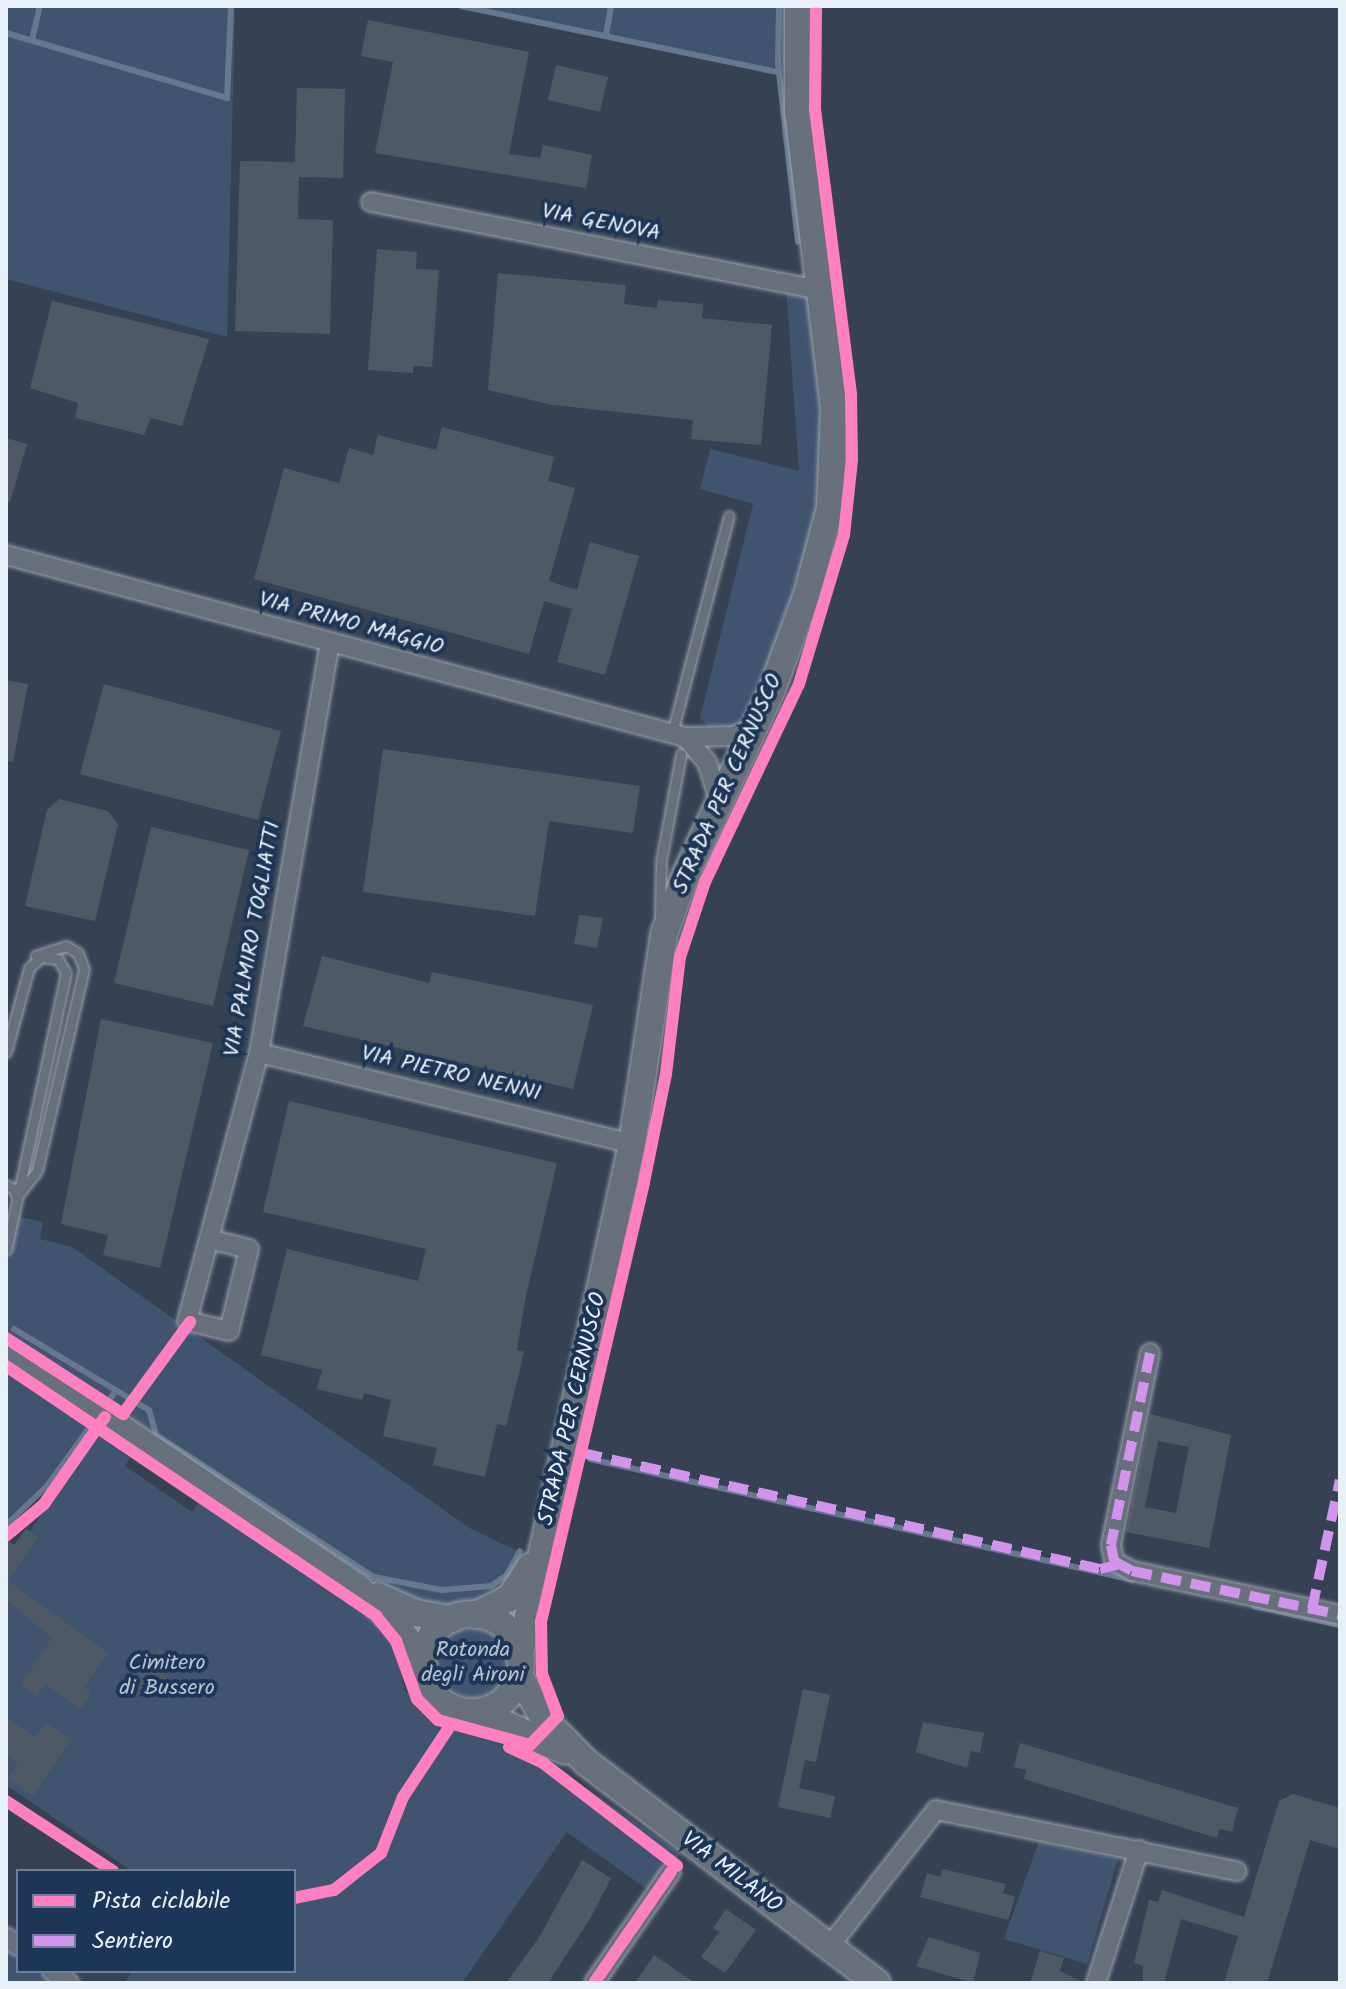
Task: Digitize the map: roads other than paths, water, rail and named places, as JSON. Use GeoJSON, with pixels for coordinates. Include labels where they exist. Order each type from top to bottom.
{"type":"FeatureCollection","features":[{"type":"Feature","properties":{"kind":"street","name":"STRADA PER CERNUSCO"},"geometry":{"type":"LineString","coordinates":[[519,1664],[632,1144],[660,953],[682,882],[741,762],[799,618],[830,508],[835,424],[823,291],[798,112],[796,16]]}},
{"type":"Feature","properties":{"kind":"street","name":"VIA GENOVA"},"geometry":{"type":"LineString","coordinates":[[371,202],[823,291]]}},
{"type":"Feature","properties":{"kind":"street","name":"VIA PRIMO MAGGIO"},"geometry":{"type":"LineString","coordinates":[[6,555],[679,741],[712,735],[734,736],[756,726]]}},
{"type":"Feature","properties":{"kind":"street","name":"VIA PALMIRO TOGLIATTI"},"geometry":{"type":"LineString","coordinates":[[209,1239],[249,1249],[229,1331],[187,1321],[209,1239],[259,1053],[330,644]]}},
{"type":"Feature","properties":{"kind":"street"},"geometry":{"type":"LineString","coordinates":[[679,741],[707,762],[724,766],[741,762],[737,750],[712,735]]}},
{"type":"Feature","properties":{"kind":"street"},"geometry":{"type":"LineString","coordinates":[[707,762],[720,803]]}},
{"type":"Feature","properties":{"kind":"street","name":"VIA PIETRO NENNI"},"geometry":{"type":"LineString","coordinates":[[259,1053],[632,1144]]}},
{"type":"Feature","properties":{"kind":"street","name":"VIA MILANO"},"geometry":{"type":"LineString","coordinates":[[6,1351],[356,1586],[408,1611],[463,1617],[504,1626],[544,1719],[586,1762],[829,1947],[853,1975],[877,1983]]}},
{"type":"Feature","properties":{"kind":"street"},"geometry":{"type":"LineString","coordinates":[[1150,1353],[1111,1545],[1114,1561],[1132,1571],[1340,1615]]}},
{"type":"Feature","properties":{"kind":"street","name":"STRADA PER CERNUSCO"},"geometry":{"type":"LineString","coordinates":[[463,1617],[517,1591],[544,1538]]}},
{"type":"Feature","properties":{"kind":"street","name":"VIA MILANO"},"geometry":{"type":"LineString","coordinates":[[356,1586],[394,1621],[423,1662],[426,1681],[439,1700],[459,1710],[478,1712],[586,1762]]}},
{"type":"Feature","properties":{"kind":"street"},"geometry":{"type":"LineString","coordinates":[[423,1662],[431,1637],[463,1617]]}},
{"type":"Feature","properties":{"kind":"street"},"geometry":{"type":"LineString","coordinates":[[478,1712],[504,1700],[519,1664]]}},
{"type":"Feature","properties":{"kind":"street"},"geometry":{"type":"LineString","coordinates":[[829,1947],[936,1810],[1237,1871]]}},
{"type":"Feature","properties":{"kind":"street"},"geometry":{"type":"LineString","coordinates":[[1096,1983],[1139,1850]]}},
{"type":"Feature","properties":{"kind":"street"},"geometry":{"type":"LineString","coordinates":[[594,1983],[671,1872]]}},
{"type":"Feature","properties":{"kind":"lane"},"geometry":{"type":"LineString","coordinates":[[660,953],[661,861],[679,741],[729,516]]}},
{"type":"Feature","properties":{"kind":"lane"},"geometry":{"type":"LineString","coordinates":[[6,1052],[27,972],[35,956],[52,947],[73,949],[83,962],[37,1171],[18,1200]]}},
{"type":"Feature","properties":{"kind":"lane"},"geometry":{"type":"LineString","coordinates":[[6,1250],[66,970],[60,960],[49,956],[35,961],[27,972]]}},
{"type":"Feature","properties":{"kind":"lane"},"geometry":{"type":"LineString","coordinates":[[6,1185],[14,1189],[18,1200]]}},
{"type":"Feature","properties":{"kind":"waterway"},"geometry":{"type":"LineString","coordinates":[[32,40],[40,6]]}},
{"type":"Feature","properties":{"kind":"waterway"},"geometry":{"type":"LineString","coordinates":[[6,33],[227,98],[231,6]]}},
{"type":"Feature","properties":{"kind":"waterway"},"geometry":{"type":"LineString","coordinates":[[461,6],[778,72]]}},
{"type":"Feature","properties":{"kind":"waterway"},"geometry":{"type":"LineString","coordinates":[[606,35],[611,6]]}},
{"type":"Feature","properties":{"kind":"waterway"},"geometry":{"type":"LineString","coordinates":[[779,6],[778,64],[798,242]]}},
{"type":"Feature","properties":{"kind":"waterway"},"geometry":{"type":"LineString","coordinates":[[14,1329],[129,1398]]}},
{"type":"Feature","properties":{"kind":"waterway"},"geometry":{"type":"LineString","coordinates":[[108,1402],[116,1390]]}},
{"type":"Feature","properties":{"kind":"waterway"},"geometry":{"type":"LineString","coordinates":[[137,1403],[149,1410],[156,1435],[374,1577],[442,1590],[491,1586],[507,1575],[520,1551]]}},
{"type":"Feature","properties":{"kind":"waterway"},"geometry":{"type":"LineString","coordinates":[[6,1525],[47,1486],[89,1428]]}},
{"type":"Feature","properties":{"kind":"waterway"},"geometry":{"type":"LineString","coordinates":[[590,1459],[1133,1580]]}},
{"type":"Feature","properties":{"kind":"waterway"},"geometry":{"type":"LineString","coordinates":[[1254,1606],[1340,1625]]}},
{"type":"Feature","properties":{"kind":"park label","name":"Rotonda degli Aironi"},"geometry":{"type":"Point","coordinates":[473,1662]}},
{"type":"Feature","properties":{"kind":"park label","name":"Cimitero di Bussero"},"geometry":{"type":"Point","coordinates":[167,1676]}}]}
